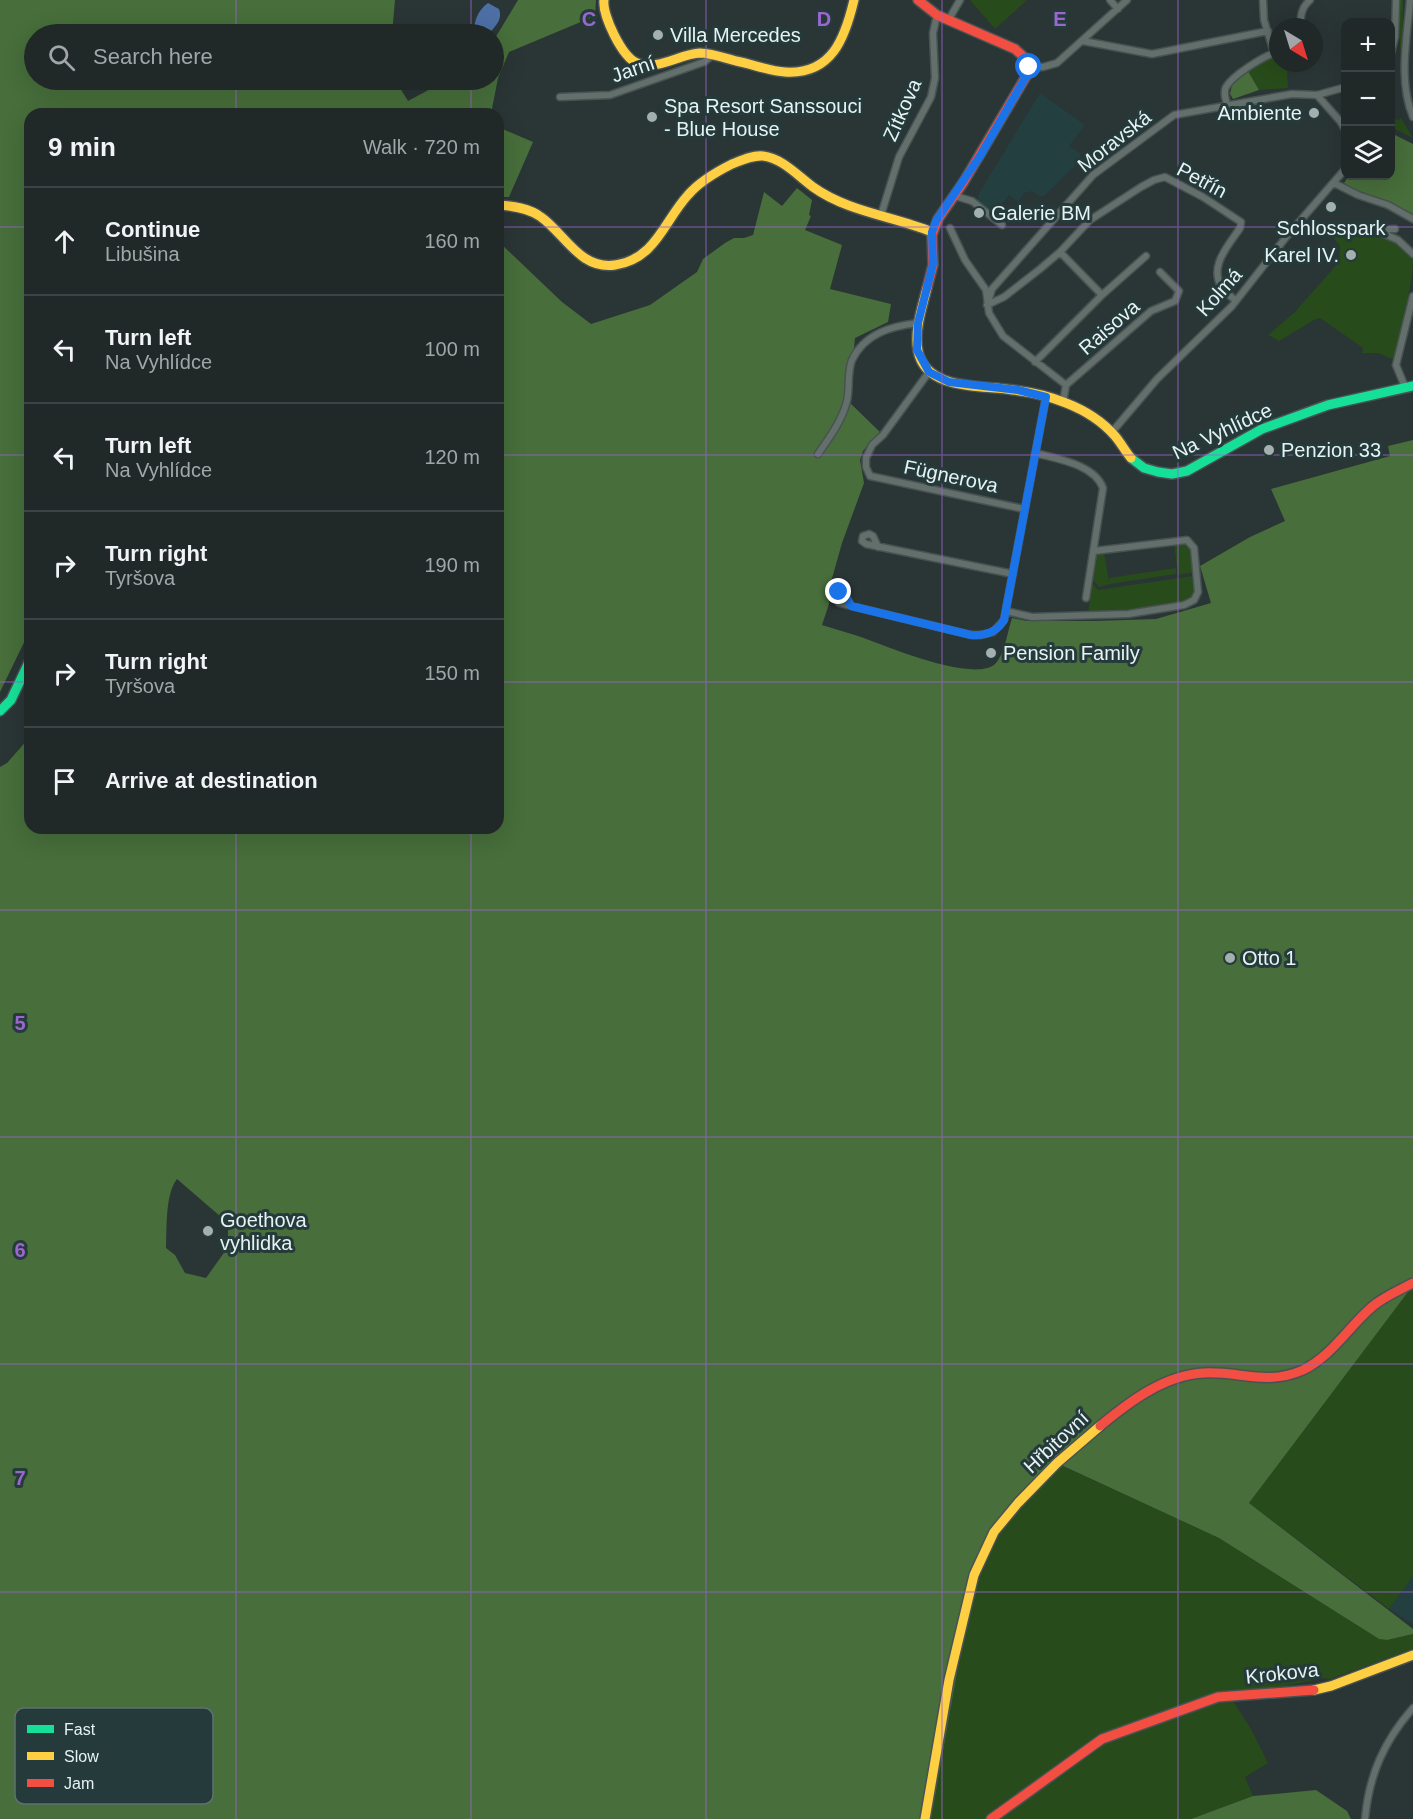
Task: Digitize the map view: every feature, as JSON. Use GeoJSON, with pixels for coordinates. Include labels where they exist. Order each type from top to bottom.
{"type":"FeatureCollection","features":[{"type":"Feature","properties":{"kind":"street"},"geometry":{"type":"LineString","coordinates":[[604,0],[605,15],[628,56],[634,62],[646,66],[691,53],[713,55],[785,72],[812,68],[830,57],[841,44],[848,29],[854,0]]}},
{"type":"Feature","properties":{"kind":"street"},"geometry":{"type":"LineString","coordinates":[[918,0],[937,15],[1015,49],[1025,57],[1029,67],[1028,73],[955,196],[936,221],[932,232],[933,264],[918,323],[917,350],[929,372]]}},
{"type":"Feature","properties":{"kind":"street"},"geometry":{"type":"LineString","coordinates":[[949,20],[960,0]]}},
{"type":"Feature","properties":{"kind":"street"},"geometry":{"type":"LineString","coordinates":[[1110,0],[1118,9]]}},
{"type":"Feature","properties":{"kind":"street"},"geometry":{"type":"LineString","coordinates":[[1029,67],[1043,67],[1057,63],[1127,0]]}},
{"type":"Feature","properties":{"kind":"street"},"geometry":{"type":"LineString","coordinates":[[1083,41],[1152,54],[1268,30],[1264,20],[1263,0]]}},
{"type":"Feature","properties":{"kind":"street"},"geometry":{"type":"LineString","coordinates":[[1302,18],[1304,5],[1310,0]]}},
{"type":"Feature","properties":{"kind":"street"},"geometry":{"type":"LineString","coordinates":[[1395,37],[1396,0]]}},
{"type":"Feature","properties":{"kind":"street"},"geometry":{"type":"LineString","coordinates":[[1410,0],[1405,86],[1413,117]]}},
{"type":"Feature","properties":{"kind":"street","name":"Zítkova"},"geometry":{"type":"LineString","coordinates":[[881,215],[899,158],[931,97],[935,78],[933,33],[937,15]]}},
{"type":"Feature","properties":{"kind":"street","name":"Jarní"},"geometry":{"type":"LineString","coordinates":[[560,98],[610,95],[704,62],[713,55]]}},
{"type":"Feature","properties":{"kind":"street"},"geometry":{"type":"LineString","coordinates":[[1228,107],[1225,95],[1227,87],[1256,61],[1269,55]]}},
{"type":"Feature","properties":{"kind":"street","name":"Moravská"},"geometry":{"type":"LineString","coordinates":[[987,305],[992,289],[1093,175],[1174,115],[1292,94],[1317,95],[1341,88]]}},
{"type":"Feature","properties":{"kind":"street"},"geometry":{"type":"LineString","coordinates":[[1317,95],[1343,126]]}},
{"type":"Feature","properties":{"kind":"street"},"geometry":{"type":"LineString","coordinates":[[504,205],[532,212],[543,218],[574,251],[584,258],[599,265],[614,266],[636,258],[654,245],[681,203],[700,182],[718,171],[752,157],[763,156],[778,161],[815,189],[840,202],[932,232]]}},
{"type":"Feature","properties":{"kind":"street","name":"Kolmá"},"geometry":{"type":"LineString","coordinates":[[1112,432],[1156,379],[1236,301],[1287,236],[1341,174]]}},
{"type":"Feature","properties":{"kind":"street","name":"Petřín"},"geometry":{"type":"LineString","coordinates":[[987,305],[1004,297],[1060,252],[1090,220],[1141,187],[1165,177],[1203,197],[1241,222],[1240,228],[1218,261],[1222,287],[1236,301]]}},
{"type":"Feature","properties":{"kind":"street"},"geometry":{"type":"LineString","coordinates":[[1334,183],[1358,195],[1388,205],[1413,219]]}},
{"type":"Feature","properties":{"kind":"street"},"geometry":{"type":"LineString","coordinates":[[955,196],[972,201],[1002,225]]}},
{"type":"Feature","properties":{"kind":"street"},"geometry":{"type":"LineString","coordinates":[[950,228],[965,260],[986,290],[989,313],[1003,336],[1066,385],[1063,402]]}},
{"type":"Feature","properties":{"kind":"street"},"geometry":{"type":"LineString","coordinates":[[1395,229],[1375,230],[1398,240],[1413,254]]}},
{"type":"Feature","properties":{"kind":"street","name":"Raisova"},"geometry":{"type":"LineString","coordinates":[[1060,252],[1102,295]]}},
{"type":"Feature","properties":{"kind":"street","name":"Raisova"},"geometry":{"type":"LineString","coordinates":[[1035,363],[1102,295],[1146,256]]}},
{"type":"Feature","properties":{"kind":"street","name":"Raisova"},"geometry":{"type":"LineString","coordinates":[[1066,385],[1151,311],[1175,301],[1179,291],[1160,272]]}},
{"type":"Feature","properties":{"kind":"street"},"geometry":{"type":"LineString","coordinates":[[1409,386],[1396,364],[1413,296]]}},
{"type":"Feature","properties":{"kind":"street"},"geometry":{"type":"LineString","coordinates":[[818,454],[836,428],[847,402],[852,360],[866,342],[878,332],[894,326],[918,323]]}},
{"type":"Feature","properties":{"kind":"street","name":"Na Vyhlídce"},"geometry":{"type":"LineString","coordinates":[[929,372],[949,382],[1018,390],[1063,402],[1086,413],[1112,432],[1131,459],[1148,470],[1177,474],[1203,463],[1263,429],[1328,405],[1409,386]]}},
{"type":"Feature","properties":{"kind":"street","name":"Fügnerova"},"geometry":{"type":"LineString","coordinates":[[929,372],[883,435],[872,445],[866,458],[866,467],[870,476],[1024,509]]}},
{"type":"Feature","properties":{"kind":"street"},"geometry":{"type":"LineString","coordinates":[[851,606],[971,635],[993,632],[1002,624],[1046,397]]}},
{"type":"Feature","properties":{"kind":"street"},"geometry":{"type":"LineString","coordinates":[[1035,453],[1082,467],[1101,483],[1103,488],[1086,598]]}},
{"type":"Feature","properties":{"kind":"street"},"geometry":{"type":"LineString","coordinates":[[1006,611],[1032,617],[1128,614],[1184,605],[1197,597],[1194,548],[1187,540],[1094,551]]}},
{"type":"Feature","properties":{"kind":"street"},"geometry":{"type":"LineString","coordinates":[[878,547],[1013,574]]}},
{"type":"Feature","properties":{"kind":"street"},"geometry":{"type":"LineString","coordinates":[[0,711],[11,700],[24,673]]}},
{"type":"Feature","properties":{"kind":"street","name":"Hřbitovní"},"geometry":{"type":"LineString","coordinates":[[925,1819],[949,1680],[974,1575],[994,1532],[1018,1503],[1058,1463],[1126,1404],[1166,1382],[1188,1376],[1204,1373],[1264,1379],[1283,1377],[1304,1369],[1329,1352],[1374,1305],[1413,1283]]}},
{"type":"Feature","properties":{"kind":"street","name":"Krokova"},"geometry":{"type":"LineString","coordinates":[[991,1819],[1102,1739],[1218,1697],[1316,1690],[1413,1655]]}},
{"type":"Feature","properties":{"kind":"street"},"geometry":{"type":"LineString","coordinates":[[1365,1819],[1370,1785],[1382,1751],[1399,1724],[1413,1708]]}},
{"type":"Feature","properties":{"kind":"shaded area"},"geometry":{"type":"Polygon","coordinates":[[[1040,93],[1085,125],[1069,146],[1080,153],[1081,160],[1044,196],[1039,196],[1032,191],[1024,193],[1018,202],[1009,195],[992,216],[978,203],[978,195],[1040,93]]]}},
{"type":"Feature","properties":{"kind":"shaded area"},"geometry":{"type":"Polygon","coordinates":[[[1413,1576],[1413,1624],[1389,1609],[1413,1576]]]}},
{"type":"Feature","properties":{"kind":"green space"},"geometry":{"type":"Polygon","coordinates":[[[0,0],[395,0],[393,24],[24,24],[24,90],[401,90],[408,101],[428,90],[496,90],[492,108],[24,108],[24,642],[0,692],[0,0]]]}},
{"type":"Feature","properties":{"kind":"green space"},"geometry":{"type":"Polygon","coordinates":[[[518,0],[596,0],[595,16],[509,52],[504,64],[504,24],[518,0]]]}},
{"type":"Feature","properties":{"kind":"green space"},"geometry":{"type":"Polygon","coordinates":[[[970,0],[1027,0],[995,29],[970,0]]]}},
{"type":"Feature","properties":{"kind":"green space"},"geometry":{"type":"Polygon","coordinates":[[[1399,0],[1403,0],[1402,50],[1400,49],[1399,0]]]}},
{"type":"Feature","properties":{"kind":"green space"},"geometry":{"type":"Polygon","coordinates":[[[1269,57],[1269,72],[1287,72],[1288,88],[1259,90],[1248,71],[1260,61],[1269,57]]]}},
{"type":"Feature","properties":{"kind":"green space"},"geometry":{"type":"Polygon","coordinates":[[[1248,71],[1259,90],[1233,99],[1230,94],[1232,85],[1248,71]]]}},
{"type":"Feature","properties":{"kind":"green space"},"geometry":{"type":"Polygon","coordinates":[[[1395,118],[1398,120],[1401,118],[1413,138],[1395,129],[1395,118]]]}},
{"type":"Feature","properties":{"kind":"green space"},"geometry":{"type":"Polygon","coordinates":[[[504,130],[533,142],[509,197],[504,197],[504,130]]]}},
{"type":"Feature","properties":{"kind":"green space"},"geometry":{"type":"Polygon","coordinates":[[[1395,135],[1413,144],[1413,215],[1351,189],[1344,183],[1346,180],[1395,180],[1395,135]]]}},
{"type":"Feature","properties":{"kind":"green space"},"geometry":{"type":"Polygon","coordinates":[[[797,188],[812,200],[809,215],[811,216],[805,230],[842,245],[830,289],[891,304],[888,322],[855,338],[849,402],[880,432],[863,451],[860,460],[864,483],[842,543],[829,589],[829,604],[822,625],[947,666],[982,669],[994,665],[997,661],[1003,650],[1012,618],[1027,621],[1156,619],[1211,603],[1200,566],[1250,537],[1285,521],[1271,489],[1390,456],[1388,446],[1413,440],[1413,1289],[1411,1288],[1249,1503],[1413,1629],[1413,1634],[1387,1640],[1379,1639],[1219,1538],[1061,1465],[1006,1523],[989,1550],[972,1588],[931,1819],[0,1819],[0,767],[7,763],[24,744],[24,834],[504,834],[504,247],[562,302],[591,324],[650,305],[697,272],[703,259],[725,243],[734,238],[753,235],[764,192],[782,206],[797,188]],[[177,1179],[170,1193],[166,1248],[175,1255],[185,1273],[206,1278],[228,1247],[228,1223],[177,1179]]]}},
{"type":"Feature","properties":{"kind":"green space"},"geometry":{"type":"Polygon","coordinates":[[[1341,228],[1360,233],[1361,229],[1383,235],[1406,248],[1413,259],[1406,307],[1395,357],[1392,359],[1379,353],[1362,353],[1363,348],[1320,318],[1279,341],[1268,335],[1295,312],[1339,262],[1340,246],[1334,239],[1341,228]]]}},
{"type":"Feature","properties":{"kind":"green space"},"geometry":{"type":"Polygon","coordinates":[[[1174,543],[1186,543],[1189,546],[1192,558],[1191,573],[1178,575],[1174,543]]]}},
{"type":"Feature","properties":{"kind":"green space"},"geometry":{"type":"Polygon","coordinates":[[[1104,552],[1109,582],[1109,578],[1176,568],[1176,574],[1099,587],[1092,579],[1096,555],[1104,552]]]}},
{"type":"Feature","properties":{"kind":"green space"},"geometry":{"type":"Polygon","coordinates":[[[1192,576],[1195,584],[1194,593],[1184,602],[1129,611],[1088,613],[1092,583],[1098,590],[1192,576]]]}},
{"type":"Feature","properties":{"kind":"green space"},"geometry":{"type":"Polygon","coordinates":[[[1411,1288],[1413,1289],[1413,1576],[1389,1609],[1249,1503],[1411,1288]]]}},
{"type":"Feature","properties":{"kind":"green space"},"geometry":{"type":"Polygon","coordinates":[[[1060,1465],[1219,1538],[1379,1639],[1387,1640],[1413,1634],[1413,1649],[1330,1679],[1323,1678],[1276,1688],[1228,1693],[1251,1729],[1268,1763],[1245,1777],[1253,1796],[1191,1819],[931,1819],[972,1588],[989,1550],[1006,1523],[1060,1465]]]}},
{"type":"Feature","properties":{"kind":"green space"},"geometry":{"type":"Polygon","coordinates":[[[1316,1790],[1347,1811],[1351,1819],[1191,1819],[1253,1796],[1316,1790]]]}},
{"type":"Feature","properties":{"kind":"water"},"geometry":{"type":"Polygon","coordinates":[[[488,3],[499,9],[497,24],[475,24],[481,9],[488,3]]]}},
{"type":"Feature","properties":{"kind":"traffic: fast"},"geometry":{"type":"LineString","coordinates":[[1131,458],[1144,468],[1158,472],[1172,474],[1187,471],[1262,429],[1328,405],[1413,386]]}},
{"type":"Feature","properties":{"kind":"traffic: fast"},"geometry":{"type":"LineString","coordinates":[[0,711],[11,700],[24,673]]}},
{"type":"Feature","properties":{"kind":"traffic: slow"},"geometry":{"type":"LineString","coordinates":[[604,0],[606,15],[614,35],[625,53],[637,63],[660,64],[692,54],[704,53],[785,72],[801,71],[825,61],[841,40],[854,0]]}},
{"type":"Feature","properties":{"kind":"traffic: slow"},"geometry":{"type":"LineString","coordinates":[[504,206],[521,208],[536,214],[550,224],[574,249],[592,262],[615,265],[629,261],[650,247],[680,205],[703,181],[732,164],[751,157],[763,156],[777,160],[813,187],[841,202],[932,232]]}},
{"type":"Feature","properties":{"kind":"traffic: slow"},"geometry":{"type":"LineString","coordinates":[[927,288],[919,320],[917,343],[923,364],[932,373],[943,380],[957,384],[1033,393],[1073,406],[1092,416],[1104,426],[1115,436],[1131,458]]}},
{"type":"Feature","properties":{"kind":"traffic: slow"},"geometry":{"type":"LineString","coordinates":[[925,1819],[949,1680],[974,1575],[994,1532],[1018,1503],[1057,1463],[1100,1426]]}},
{"type":"Feature","properties":{"kind":"traffic: slow"},"geometry":{"type":"LineString","coordinates":[[1314,1690],[1331,1686],[1413,1655]]}},
{"type":"Feature","properties":{"kind":"traffic: jam"},"geometry":{"type":"LineString","coordinates":[[918,0],[937,15],[1015,49],[1026,59],[1028,73],[963,183],[938,219],[932,235],[933,265],[927,288]]}},
{"type":"Feature","properties":{"kind":"traffic: jam"},"geometry":{"type":"LineString","coordinates":[[1100,1426],[1148,1391],[1189,1375],[1217,1373],[1277,1377],[1303,1370],[1314,1364],[1332,1348],[1373,1306],[1413,1283]]}},
{"type":"Feature","properties":{"kind":"traffic: jam"},"geometry":{"type":"LineString","coordinates":[[991,1819],[1102,1739],[1218,1697],[1314,1690]]}},
{"type":"Feature","properties":{"kind":"place","name":"Villa Mercedes"},"geometry":{"type":"Point","coordinates":[658,35]}},
{"type":"Feature","properties":{"kind":"place","name":"Ambiente"},"geometry":{"type":"Point","coordinates":[1314,113]}},
{"type":"Feature","properties":{"kind":"place","name":"Spa Resort Sanssouci - Blue House"},"geometry":{"type":"Point","coordinates":[652,117]}},
{"type":"Feature","properties":{"kind":"place","name":"Schlosspark"},"geometry":{"type":"Point","coordinates":[1331,207]}},
{"type":"Feature","properties":{"kind":"place","name":"Galerie BM"},"geometry":{"type":"Point","coordinates":[979,213]}},
{"type":"Feature","properties":{"kind":"place","name":"Karel IV."},"geometry":{"type":"Point","coordinates":[1351,255]}},
{"type":"Feature","properties":{"kind":"place","name":"Penzion 33"},"geometry":{"type":"Point","coordinates":[1269,450]}},
{"type":"Feature","properties":{"kind":"place","name":"Pension Family"},"geometry":{"type":"Point","coordinates":[991,653]}},
{"type":"Feature","properties":{"kind":"place","name":"Otto 1"},"geometry":{"type":"Point","coordinates":[1230,958]}},
{"type":"Feature","properties":{"kind":"place","name":"Goethova vyhlidka"},"geometry":{"type":"Point","coordinates":[208,1231]}},
{"type":"Feature","properties":{"kind":"route"},"geometry":{"type":"LineString","coordinates":[[839,592],[847,596],[851,606],[971,635],[993,632],[1004,620],[1046,397],[1018,390],[949,382],[929,372],[917,350],[918,323],[933,264],[932,232],[936,221],[955,196],[986,146],[1028,73],[1029,67]]}}]}
